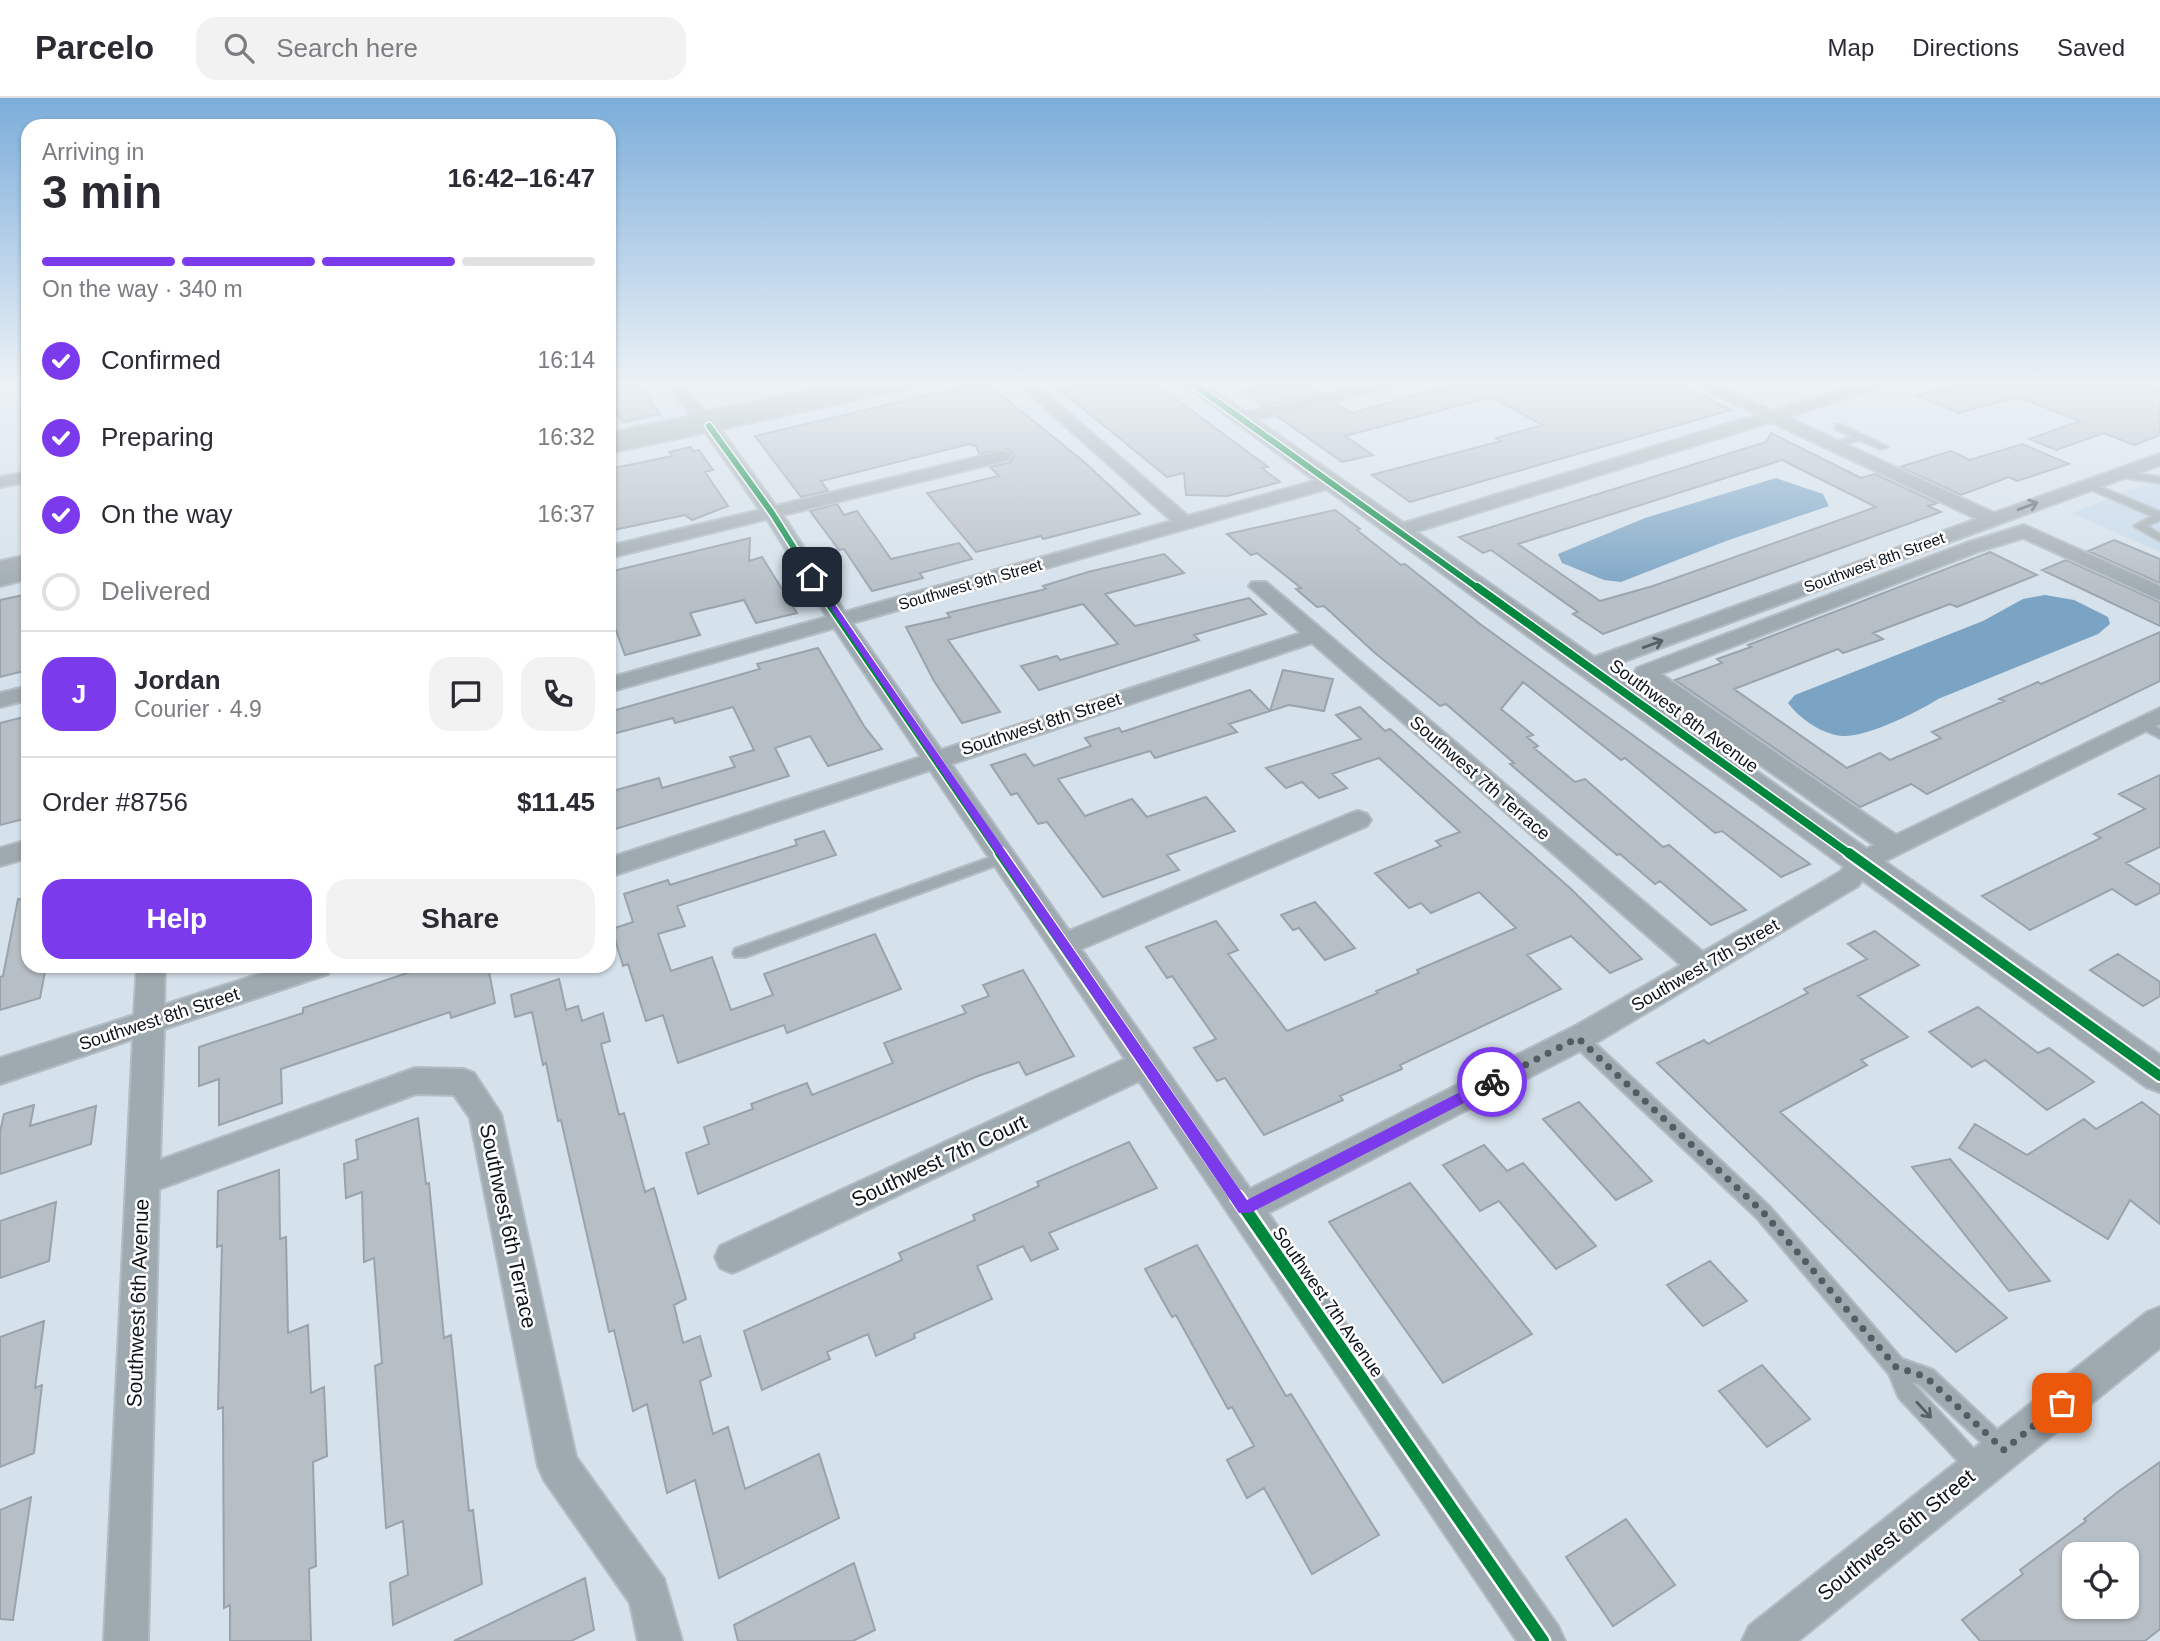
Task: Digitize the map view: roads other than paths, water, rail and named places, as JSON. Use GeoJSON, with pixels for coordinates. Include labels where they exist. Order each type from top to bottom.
{"type":"FeatureCollection","features":[{"type":"Feature","properties":{"kind":"street","name":"Southwest 7th Avenue"},"geometry":{"type":"LineString","coordinates":[[729,454],[772,513],[839,620],[1543,1641]]}},
{"type":"Feature","properties":{"kind":"street"},"geometry":{"type":"LineString","coordinates":[[1106,454],[1185,523]]}},
{"type":"Feature","properties":{"kind":"street","name":"Southwest 8th Avenue"},"geometry":{"type":"LineString","coordinates":[[1293,454],[2160,1076]]}},
{"type":"Feature","properties":{"kind":"street"},"geometry":{"type":"LineString","coordinates":[[1398,531],[1645,454]]}},
{"type":"Feature","properties":{"kind":"street"},"geometry":{"type":"LineString","coordinates":[[1853,454],[1991,520]]}},
{"type":"Feature","properties":{"kind":"street"},"geometry":{"type":"LineString","coordinates":[[616,550],[1002,456]]}},
{"type":"Feature","properties":{"kind":"street","name":"Southwest 8th Street"},"geometry":{"type":"LineString","coordinates":[[1589,667],[2160,459]]}},
{"type":"Feature","properties":{"kind":"street"},"geometry":{"type":"LineString","coordinates":[[0,482],[21,478]]}},
{"type":"Feature","properties":{"kind":"street","name":"Southwest 9th Street"},"geometry":{"type":"LineString","coordinates":[[616,683],[1331,482]]}},
{"type":"Feature","properties":{"kind":"street"},"geometry":{"type":"LineString","coordinates":[[1894,846],[1645,673],[1973,547],[2024,531],[2160,594]]}},
{"type":"Feature","properties":{"kind":"street"},"geometry":{"type":"LineString","coordinates":[[0,566],[21,562]]}},
{"type":"Feature","properties":{"kind":"street"},"geometry":{"type":"LineString","coordinates":[[0,578],[21,574]]}},
{"type":"Feature","properties":{"kind":"street","name":"Southwest 7th Terrace"},"geometry":{"type":"LineString","coordinates":[[1259,586],[1702,967]]}},
{"type":"Feature","properties":{"kind":"street","name":"Southwest 8th Street"},"geometry":{"type":"LineString","coordinates":[[616,867],[1315,635]]}},
{"type":"Feature","properties":{"kind":"street"},"geometry":{"type":"LineString","coordinates":[[0,700],[21,695]]}},
{"type":"Feature","properties":{"kind":"street","name":"Southwest 7th Street"},"geometry":{"type":"LineString","coordinates":[[1244,1208],[1578,1038],[1849,879],[1862,862],[2154,724]]}},
{"type":"Feature","properties":{"kind":"street"},"geometry":{"type":"LineString","coordinates":[[1063,945],[1358,820]]}},
{"type":"Feature","properties":{"kind":"street"},"geometry":{"type":"LineString","coordinates":[[0,857],[21,851]]}},
{"type":"Feature","properties":{"kind":"street","name":"Southwest 6th Avenue"},"geometry":{"type":"LineString","coordinates":[[127,1641],[151,973]]}},
{"type":"Feature","properties":{"kind":"street","name":"Southwest 8th Street"},"geometry":{"type":"LineString","coordinates":[[0,1071],[297,973]]}},
{"type":"Feature","properties":{"kind":"street","name":"Southwest 7th Court"},"geometry":{"type":"LineString","coordinates":[[732,1257],[1145,1064]]}},
{"type":"Feature","properties":{"kind":"street","name":"Southwest 6th Terrace"},"geometry":{"type":"LineString","coordinates":[[142,1181],[415,1082],[463,1082],[485,1114],[558,1466],[649,1594],[660,1641]]}},
{"type":"Feature","properties":{"kind":"street","name":"Southwest 6th Street"},"geometry":{"type":"LineString","coordinates":[[1764,1641],[2160,1325]]}},
{"type":"Feature","properties":{"kind":"lane"},"geometry":{"type":"LineString","coordinates":[[2117,474],[2160,480]]}},
{"type":"Feature","properties":{"kind":"lane"},"geometry":{"type":"LineString","coordinates":[[2088,485],[2160,516]]}},
{"type":"Feature","properties":{"kind":"lane"},"geometry":{"type":"LineString","coordinates":[[2160,516],[2139,526],[2160,538]]}},
{"type":"Feature","properties":{"kind":"lane"},"geometry":{"type":"LineString","coordinates":[[740,953],[1003,858]]}},
{"type":"Feature","properties":{"kind":"lane"},"geometry":{"type":"LineString","coordinates":[[1578,1038],[1763,1212],[1896,1367],[1906,1391],[1991,1459]]}},
{"type":"Feature","properties":{"kind":"lane"},"geometry":{"type":"LineString","coordinates":[[1896,1367],[1926,1377],[1991,1459]]}},
{"type":"Feature","properties":{"kind":"water"},"geometry":{"type":"Polygon","coordinates":[[[1776,478],[1823,494],[1829,506],[1726,541],[1621,582],[1604,580],[1562,563],[1558,554],[1645,518],[1776,478]]]}},
{"type":"Feature","properties":{"kind":"water"},"geometry":{"type":"Polygon","coordinates":[[[2045,595],[2074,600],[2108,617],[2110,624],[2098,634],[1938,699],[1877,729],[1852,736],[1819,729],[1799,715],[1788,703],[1795,695],[1983,621],[2023,599],[2045,595]]]}}]}
